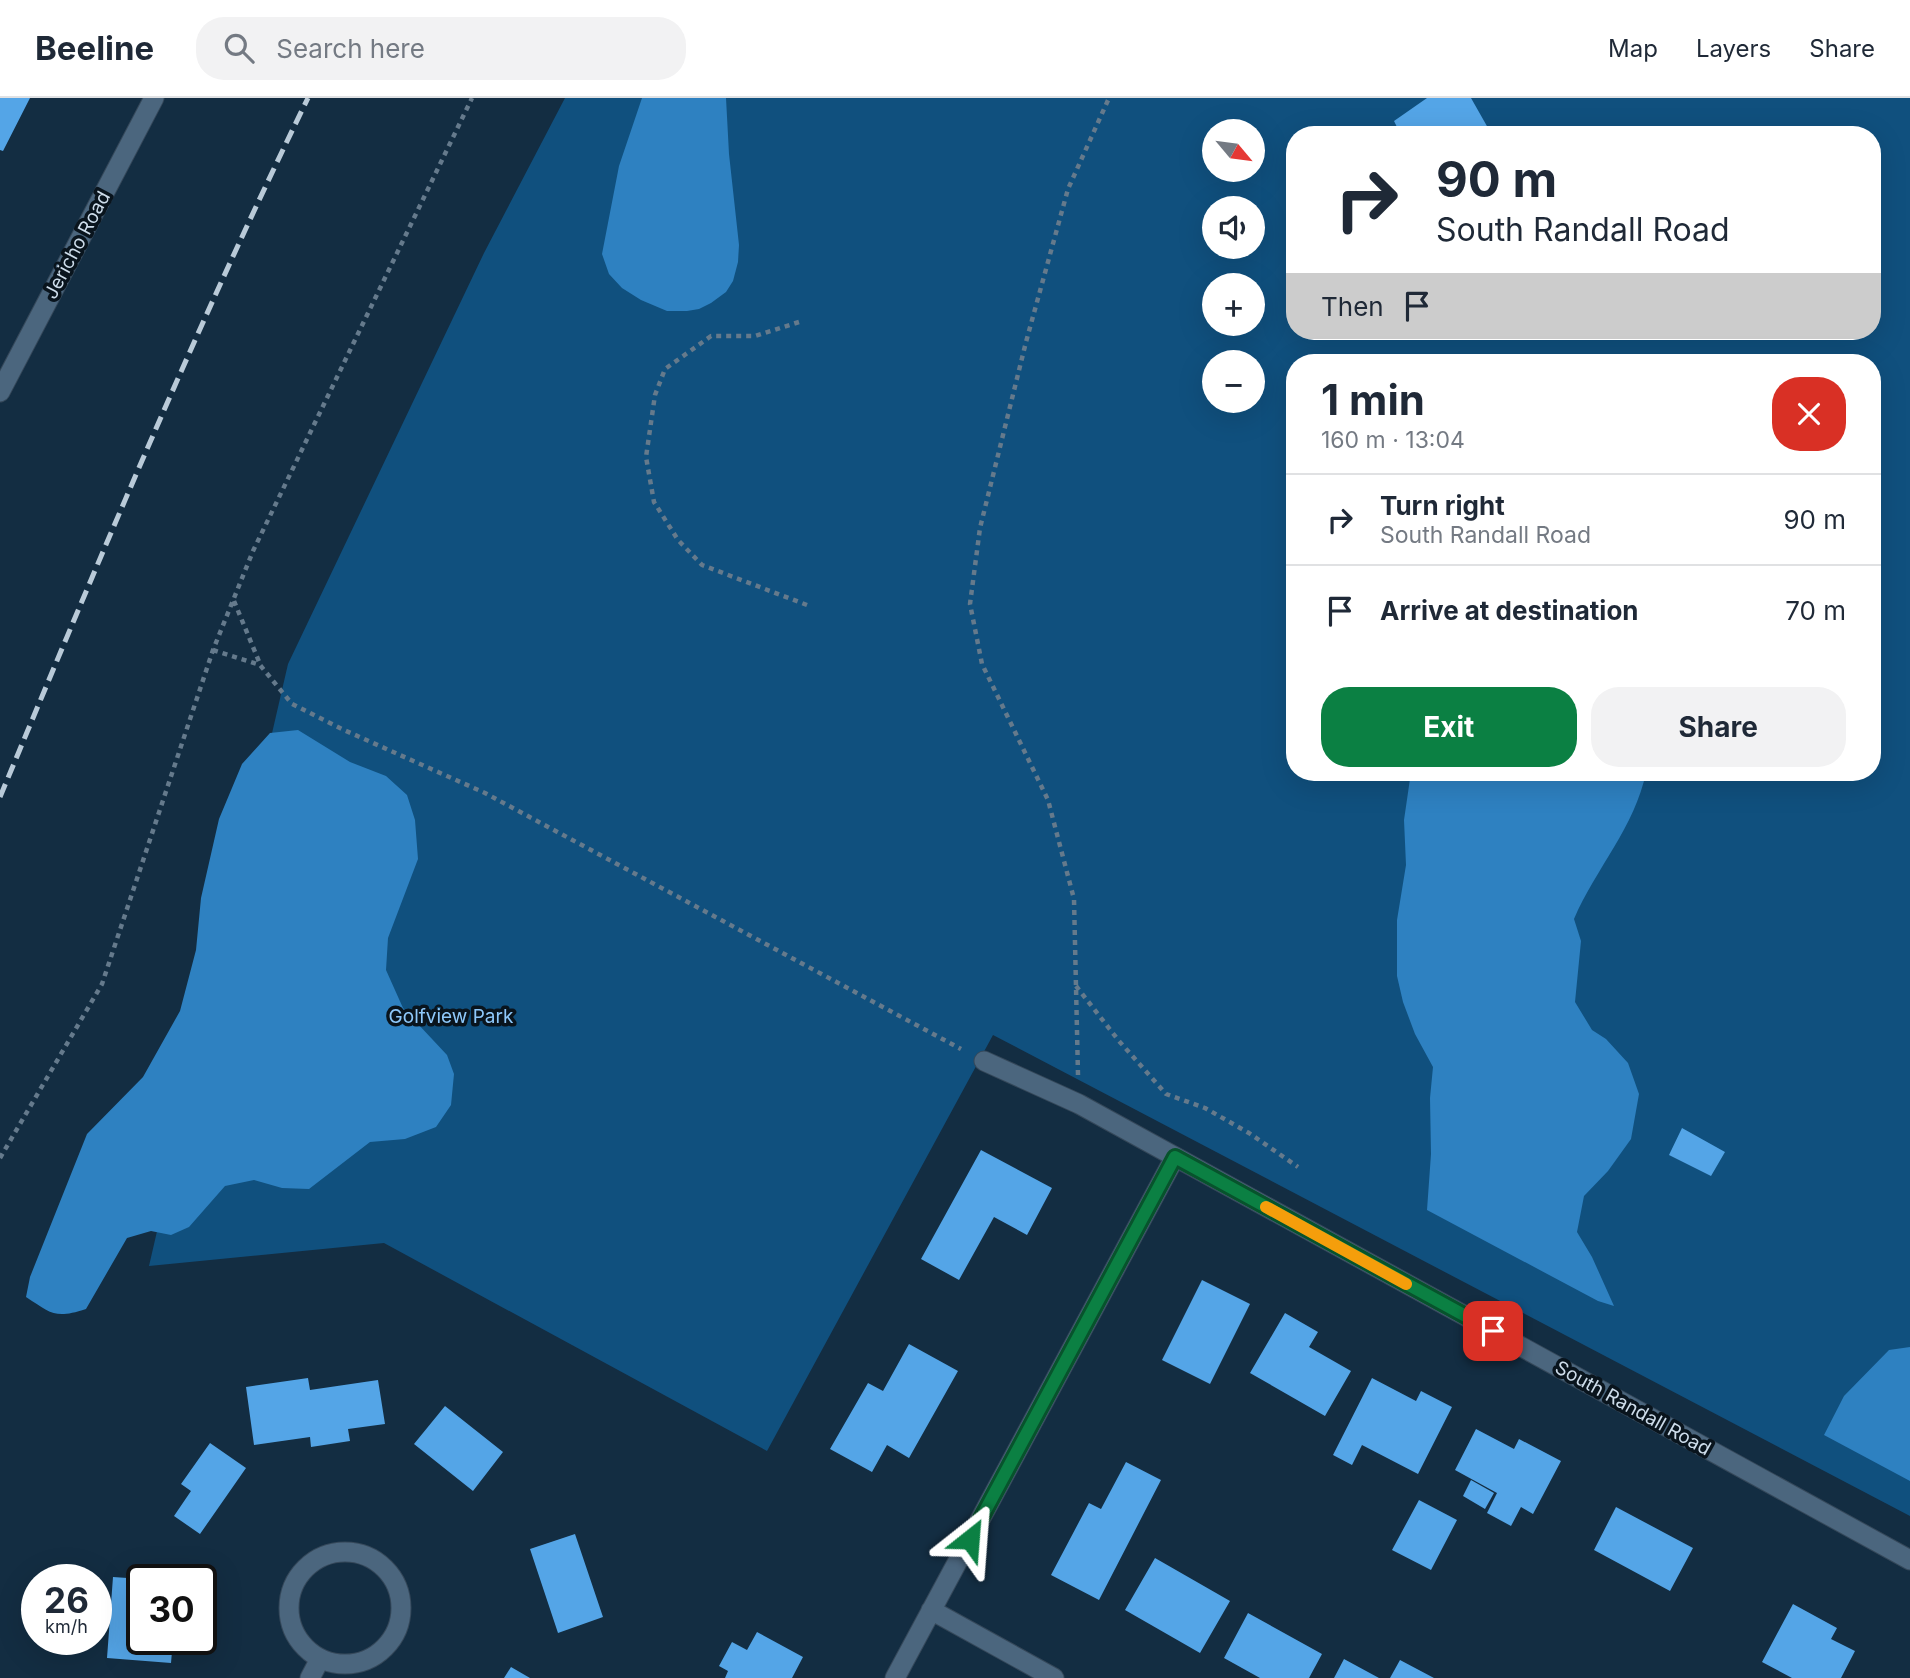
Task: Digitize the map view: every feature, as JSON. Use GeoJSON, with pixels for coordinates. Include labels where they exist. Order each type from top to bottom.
{"type":"FeatureCollection","features":[{"type":"Feature","properties":{"kind":"street","name":"Jericho Road"},"geometry":{"type":"LineString","coordinates":[[0,393],[155,98]]}},
{"type":"Feature","properties":{"kind":"street","name":"South Randall Road"},"geometry":{"type":"LineString","coordinates":[[984,1061],[1079,1104],[1910,1559]]}},
{"type":"Feature","properties":{"kind":"street"},"geometry":{"type":"LineString","coordinates":[[895,1678],[1175,1157]]}},
{"type":"Feature","properties":{"kind":"street"},"geometry":{"type":"LineString","coordinates":[[350,1551],[368,1556],[389,1572],[401,1596],[401,1617],[393,1639],[379,1654],[361,1663],[336,1664],[320,1659],[306,1649],[297,1637],[289,1615],[291,1592],[301,1573],[316,1559],[330,1553],[350,1551]]}},
{"type":"Feature","properties":{"kind":"street"},"geometry":{"type":"LineString","coordinates":[[931,1610],[1054,1678]]}},
{"type":"Feature","properties":{"kind":"street"},"geometry":{"type":"LineString","coordinates":[[310,1678],[320,1659]]}},
{"type":"Feature","properties":{"kind":"path"},"geometry":{"type":"LineString","coordinates":[[0,1158],[102,984],[213,650],[253,551],[472,98]]}},
{"type":"Feature","properties":{"kind":"path"},"geometry":{"type":"LineString","coordinates":[[1079,1104],[1074,899],[1048,800],[982,664],[970,604],[980,528],[1026,342],[1068,189],[1109,98]]}},
{"type":"Feature","properties":{"kind":"path"},"geometry":{"type":"LineString","coordinates":[[799,322],[755,336],[711,335],[665,369],[655,395],[646,457],[654,502],[678,540],[702,565],[807,605]]}},
{"type":"Feature","properties":{"kind":"path"},"geometry":{"type":"LineString","coordinates":[[234,599],[260,665],[292,704],[485,793],[984,1061]]}},
{"type":"Feature","properties":{"kind":"path"},"geometry":{"type":"LineString","coordinates":[[213,650],[260,665]]}},
{"type":"Feature","properties":{"kind":"path"},"geometry":{"type":"LineString","coordinates":[[1076,985],[1119,1041],[1166,1094],[1216,1115],[1249,1133],[1298,1167]]}},
{"type":"Feature","properties":{"kind":"green space","name":"Golfview Park"},"geometry":{"type":"Polygon","coordinates":[[[565,98],[1910,98],[1910,1516],[993,1035],[767,1451],[384,1243],[149,1266],[288,664],[484,253],[565,98]]]}},
{"type":"Feature","properties":{"kind":"shaded area"},"geometry":{"type":"Polygon","coordinates":[[[642,98],[726,98],[739,245],[738,262],[733,281],[726,292],[699,309],[667,311],[641,300],[622,288],[609,274],[602,254],[619,166],[642,98]]]}},
{"type":"Feature","properties":{"kind":"shaded area"},"geometry":{"type":"Polygon","coordinates":[[[298,730],[350,762],[386,776],[407,795],[415,820],[418,859],[388,938],[386,970],[403,1008],[447,1055],[454,1074],[451,1105],[436,1127],[405,1139],[370,1142],[309,1189],[282,1188],[254,1180],[225,1186],[189,1227],[171,1235],[151,1231],[127,1238],[86,1309],[67,1314],[48,1311],[26,1297],[30,1277],[87,1134],[143,1077],[180,1011],[196,950],[201,898],[219,819],[242,764],[270,733],[298,730]]]}},
{"type":"Feature","properties":{"kind":"shaded area"},"geometry":{"type":"Polygon","coordinates":[[[1410,781],[1644,781],[1624,829],[1574,919],[1581,941],[1575,1002],[1592,1030],[1606,1039],[1628,1063],[1639,1094],[1631,1139],[1608,1171],[1584,1196],[1577,1232],[1592,1257],[1614,1306],[1598,1301],[1427,1210],[1433,1067],[1415,1034],[1397,976],[1397,920],[1406,865],[1404,820],[1410,781]]]}},
{"type":"Feature","properties":{"kind":"shaded area"},"geometry":{"type":"Polygon","coordinates":[[[1910,1347],[1910,1481],[1824,1435],[1844,1396],[1889,1350],[1910,1347]]]}},
{"type":"Feature","properties":{"kind":"building"},"geometry":{"type":"Polygon","coordinates":[[[0,98],[30,98],[3,151],[0,150],[0,98]]]}},
{"type":"Feature","properties":{"kind":"building"},"geometry":{"type":"Polygon","coordinates":[[[1427,98],[1471,98],[1487,126],[1396,126],[1394,121],[1427,98]]]}},
{"type":"Feature","properties":{"kind":"building"},"geometry":{"type":"Polygon","coordinates":[[[1682,1128],[1725,1152],[1711,1176],[1669,1155],[1682,1128]]]}},
{"type":"Feature","properties":{"kind":"building"},"geometry":{"type":"Polygon","coordinates":[[[981,1150],[1052,1188],[1027,1235],[994,1217],[959,1280],[921,1259],[981,1150]]]}},
{"type":"Feature","properties":{"kind":"building"},"geometry":{"type":"Polygon","coordinates":[[[1202,1280],[1250,1304],[1210,1384],[1162,1360],[1202,1280]]]}},
{"type":"Feature","properties":{"kind":"building"},"geometry":{"type":"Polygon","coordinates":[[[1285,1313],[1318,1332],[1309,1347],[1351,1371],[1325,1416],[1250,1373],[1285,1313]]]}},
{"type":"Feature","properties":{"kind":"building"},"geometry":{"type":"Polygon","coordinates":[[[909,1344],[958,1371],[909,1458],[887,1445],[872,1472],[830,1449],[868,1383],[883,1391],[909,1344]]]}},
{"type":"Feature","properties":{"kind":"building"},"geometry":{"type":"Polygon","coordinates":[[[308,1378],[310,1390],[378,1380],[385,1424],[348,1429],[350,1441],[311,1447],[310,1437],[254,1445],[246,1387],[308,1378]]]}},
{"type":"Feature","properties":{"kind":"building"},"geometry":{"type":"Polygon","coordinates":[[[1372,1378],[1416,1401],[1421,1391],[1452,1407],[1418,1474],[1362,1445],[1352,1465],[1333,1455],[1372,1378]]]}},
{"type":"Feature","properties":{"kind":"building"},"geometry":{"type":"Polygon","coordinates":[[[445,1406],[503,1452],[473,1491],[414,1444],[445,1406]]]}},
{"type":"Feature","properties":{"kind":"building"},"geometry":{"type":"Polygon","coordinates":[[[1476,1429],[1514,1449],[1519,1439],[1561,1461],[1533,1514],[1521,1507],[1511,1526],[1487,1513],[1497,1493],[1455,1470],[1476,1429]]]}},
{"type":"Feature","properties":{"kind":"building"},"geometry":{"type":"Polygon","coordinates":[[[210,1443],[246,1468],[200,1534],[174,1516],[191,1491],[181,1484],[210,1443]]]}},
{"type":"Feature","properties":{"kind":"building"},"geometry":{"type":"Polygon","coordinates":[[[1126,1462],[1161,1480],[1099,1600],[1051,1575],[1089,1503],[1101,1509],[1126,1462]]]}},
{"type":"Feature","properties":{"kind":"building"},"geometry":{"type":"Polygon","coordinates":[[[1471,1480],[1494,1493],[1485,1509],[1463,1496],[1471,1480]]]}},
{"type":"Feature","properties":{"kind":"building"},"geometry":{"type":"Polygon","coordinates":[[[1419,1500],[1457,1520],[1431,1570],[1392,1550],[1419,1500]]]}},
{"type":"Feature","properties":{"kind":"building"},"geometry":{"type":"Polygon","coordinates":[[[1616,1507],[1693,1548],[1670,1591],[1594,1550],[1616,1507]]]}},
{"type":"Feature","properties":{"kind":"building"},"geometry":{"type":"Polygon","coordinates":[[[575,1534],[603,1617],[558,1633],[530,1549],[575,1534]]]}},
{"type":"Feature","properties":{"kind":"building"},"geometry":{"type":"Polygon","coordinates":[[[1155,1558],[1230,1601],[1200,1653],[1125,1610],[1155,1558]]]}},
{"type":"Feature","properties":{"kind":"building"},"geometry":{"type":"Polygon","coordinates":[[[113,1577],[126,1578],[126,1655],[172,1655],[171,1663],[107,1658],[107,1655],[112,1655],[113,1577]]]}},
{"type":"Feature","properties":{"kind":"building"},"geometry":{"type":"Polygon","coordinates":[[[1793,1604],[1837,1628],[1831,1639],[1855,1651],[1841,1678],[1792,1678],[1762,1662],[1793,1604]]]}},
{"type":"Feature","properties":{"kind":"building"},"geometry":{"type":"Polygon","coordinates":[[[1248,1613],[1322,1654],[1309,1678],[1260,1678],[1224,1658],[1248,1613]]]}},
{"type":"Feature","properties":{"kind":"building"},"geometry":{"type":"Polygon","coordinates":[[[757,1632],[803,1657],[792,1678],[725,1678],[728,1671],[719,1666],[732,1642],[747,1650],[757,1632]]]}},
{"type":"Feature","properties":{"kind":"building"},"geometry":{"type":"Polygon","coordinates":[[[1344,1659],[1379,1678],[1334,1678],[1344,1659]]]}},
{"type":"Feature","properties":{"kind":"building"},"geometry":{"type":"Polygon","coordinates":[[[1400,1660],[1434,1678],[1390,1678],[1400,1660]]]}},
{"type":"Feature","properties":{"kind":"building"},"geometry":{"type":"Polygon","coordinates":[[[511,1667],[530,1678],[504,1678],[511,1667]]]}},
{"type":"Feature","properties":{"kind":"railway"},"geometry":{"type":"LineString","coordinates":[[0,797],[187,358],[308,98]]}},
{"type":"Feature","properties":{"kind":"slow traffic"},"geometry":{"type":"LineString","coordinates":[[1266,1207],[1406,1284]]}},
{"type":"Feature","properties":{"kind":"route"},"geometry":{"type":"LineString","coordinates":[[970,1539],[1175,1157],[1493,1331]]}}]}
